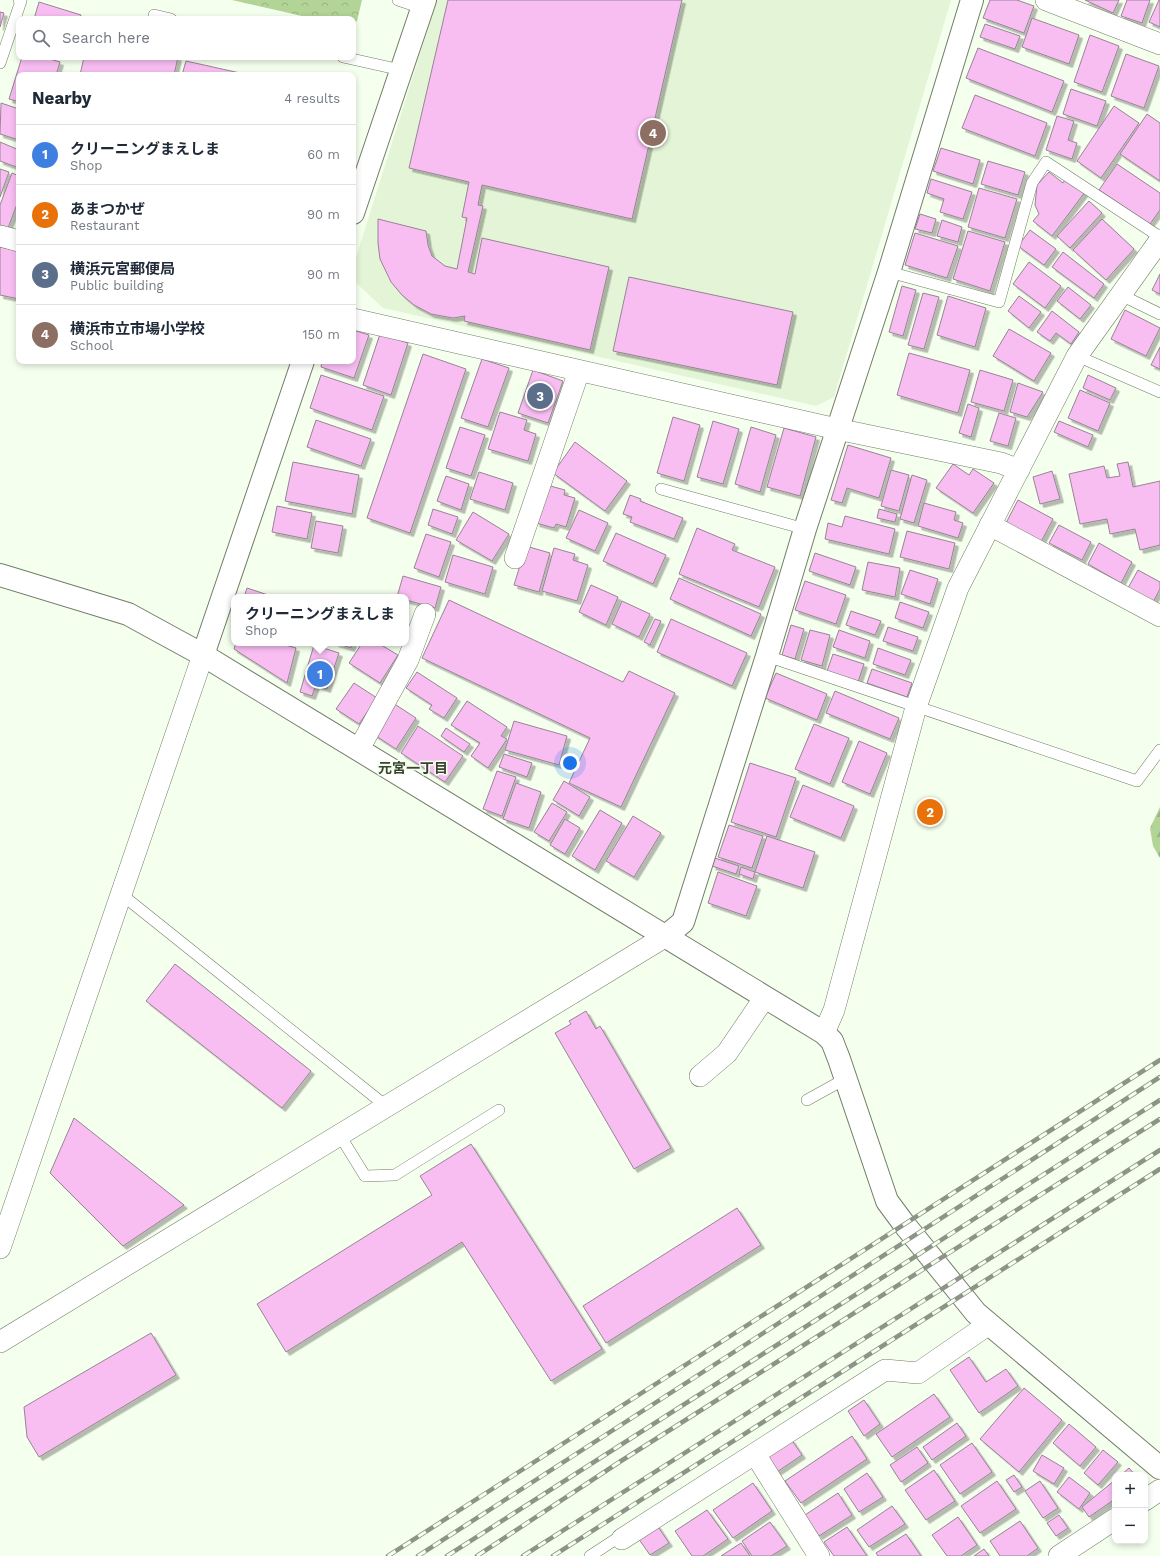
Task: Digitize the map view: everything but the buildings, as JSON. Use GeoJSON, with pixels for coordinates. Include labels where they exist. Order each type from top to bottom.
{"type":"FeatureCollection","features":[{"type":"Feature","properties":{"kind":"street"},"geometry":{"type":"LineString","coordinates":[[0,1342],[666,936],[683,922],[767,656],[805,529],[889,272],[972,0]]}},
{"type":"Feature","properties":{"kind":"street"},"geometry":{"type":"LineString","coordinates":[[1046,0],[1160,44]]}},
{"type":"Feature","properties":{"kind":"street"},"geometry":{"type":"LineString","coordinates":[[356,205],[423,4]]}},
{"type":"Feature","properties":{"kind":"street"},"geometry":{"type":"LineString","coordinates":[[0,236],[16,240]]}},
{"type":"Feature","properties":{"kind":"street"},"geometry":{"type":"LineString","coordinates":[[824,1033],[834,1010],[916,707],[958,588],[1077,356],[1160,238]]}},
{"type":"Feature","properties":{"kind":"street"},"geometry":{"type":"LineString","coordinates":[[356,320],[837,429],[1001,463],[1019,470]]}},
{"type":"Feature","properties":{"kind":"street"},"geometry":{"type":"LineString","coordinates":[[0,1248],[302,364]]}},
{"type":"Feature","properties":{"kind":"street"},"geometry":{"type":"LineString","coordinates":[[515,558],[579,371]]}},
{"type":"Feature","properties":{"kind":"street"},"geometry":{"type":"LineString","coordinates":[[990,525],[1160,616]]}},
{"type":"Feature","properties":{"kind":"street"},"geometry":{"type":"LineString","coordinates":[[0,575],[128,614],[203,655],[824,1033],[832,1041],[887,1201],[976,1313],[1160,1468]]}},
{"type":"Feature","properties":{"kind":"street"},"geometry":{"type":"LineString","coordinates":[[359,750],[408,660],[425,614]]}},
{"type":"Feature","properties":{"kind":"street"},"geometry":{"type":"LineString","coordinates":[[700,1076],[727,1053],[765,997]]}},
{"type":"Feature","properties":{"kind":"street"},"geometry":{"type":"LineString","coordinates":[[622,1539],[885,1370],[918,1373],[989,1324]]}},
{"type":"Feature","properties":{"kind":"street"},"geometry":{"type":"LineString","coordinates":[[755,1454],[819,1556]]}},
{"type":"Feature","properties":{"kind":"street"},"geometry":{"type":"LineString","coordinates":[[1148,1498],[1160,1490]]}},
{"type":"Feature","properties":{"kind":"street"},"geometry":{"type":"LineString","coordinates":[[1059,1556],[1112,1522]]}},
{"type":"Feature","properties":{"kind":"lane"},"geometry":{"type":"LineString","coordinates":[[0,63],[21,1],[19,0]]}},
{"type":"Feature","properties":{"kind":"lane"},"geometry":{"type":"LineString","coordinates":[[398,0],[423,4]]}},
{"type":"Feature","properties":{"kind":"lane"},"geometry":{"type":"LineString","coordinates":[[154,15],[158,16]]}},
{"type":"Feature","properties":{"kind":"lane"},"geometry":{"type":"LineString","coordinates":[[356,60],[401,70]]}},
{"type":"Feature","properties":{"kind":"lane"},"geometry":{"type":"LineString","coordinates":[[889,272],[999,302],[1032,182],[1046,162],[1160,238]]}},
{"type":"Feature","properties":{"kind":"lane"},"geometry":{"type":"LineString","coordinates":[[1121,295],[1160,314]]}},
{"type":"Feature","properties":{"kind":"lane"},"geometry":{"type":"LineString","coordinates":[[1077,356],[1160,392]]}},
{"type":"Feature","properties":{"kind":"lane"},"geometry":{"type":"LineString","coordinates":[[661,488],[805,529]]}},
{"type":"Feature","properties":{"kind":"lane"},"geometry":{"type":"LineString","coordinates":[[767,656],[1136,781],[1160,750]]}},
{"type":"Feature","properties":{"kind":"lane"},"geometry":{"type":"LineString","coordinates":[[121,894],[386,1106]]}},
{"type":"Feature","properties":{"kind":"lane"},"geometry":{"type":"LineString","coordinates":[[807,1100],[845,1079]]}},
{"type":"Feature","properties":{"kind":"lane"},"geometry":{"type":"LineString","coordinates":[[339,1134],[365,1176],[395,1175],[499,1110]]}},
{"type":"Feature","properties":{"kind":"lane"},"geometry":{"type":"LineString","coordinates":[[590,1556],[616,1539],[622,1539]]}},
{"type":"Feature","properties":{"kind":"shaded area"},"geometry":{"type":"Polygon","coordinates":[[[437,0],[951,0],[834,397],[816,406],[383,308],[356,283],[356,257],[437,0]]]}},
{"type":"Feature","properties":{"kind":"green space"},"geometry":{"type":"Polygon","coordinates":[[[232,0],[362,0],[356,22],[356,16],[302,16],[232,0]]]}},
{"type":"Feature","properties":{"kind":"green space"},"geometry":{"type":"Polygon","coordinates":[[[1160,807],[1160,858],[1153,846],[1150,828],[1160,807]]]}},
{"type":"Feature","properties":{"kind":"railway"},"geometry":{"type":"LineString","coordinates":[[388,1556],[1160,1060]]}},
{"type":"Feature","properties":{"kind":"railway"},"geometry":{"type":"LineString","coordinates":[[418,1556],[1160,1077]]}},
{"type":"Feature","properties":{"kind":"railway"},"geometry":{"type":"LineString","coordinates":[[447,1556],[1160,1100]]}},
{"type":"Feature","properties":{"kind":"railway"},"geometry":{"type":"LineString","coordinates":[[477,1556],[621,1461],[1160,1119]]}},
{"type":"Feature","properties":{"kind":"railway"},"geometry":{"type":"LineString","coordinates":[[523,1556],[1160,1150]]}},
{"type":"Feature","properties":{"kind":"railway"},"geometry":{"type":"LineString","coordinates":[[553,1556],[1160,1169]]}},
{"type":"Feature","properties":{"kind":"place","name":"横浜市立市場小学校"},"geometry":{"type":"Point","coordinates":[653,133]}},
{"type":"Feature","properties":{"kind":"place","name":"横浜元宮郵便局"},"geometry":{"type":"Point","coordinates":[540,396]}},
{"type":"Feature","properties":{"kind":"place","name":"クリーニングまえしま"},"geometry":{"type":"Point","coordinates":[320,674]}},
{"type":"Feature","properties":{"kind":"place","name":"あまつかぜ"},"geometry":{"type":"Point","coordinates":[930,812]}},
{"type":"Feature","properties":{"kind":"district","name":"元宮一丁目"},"geometry":{"type":"Point","coordinates":[413,768]}}]}
